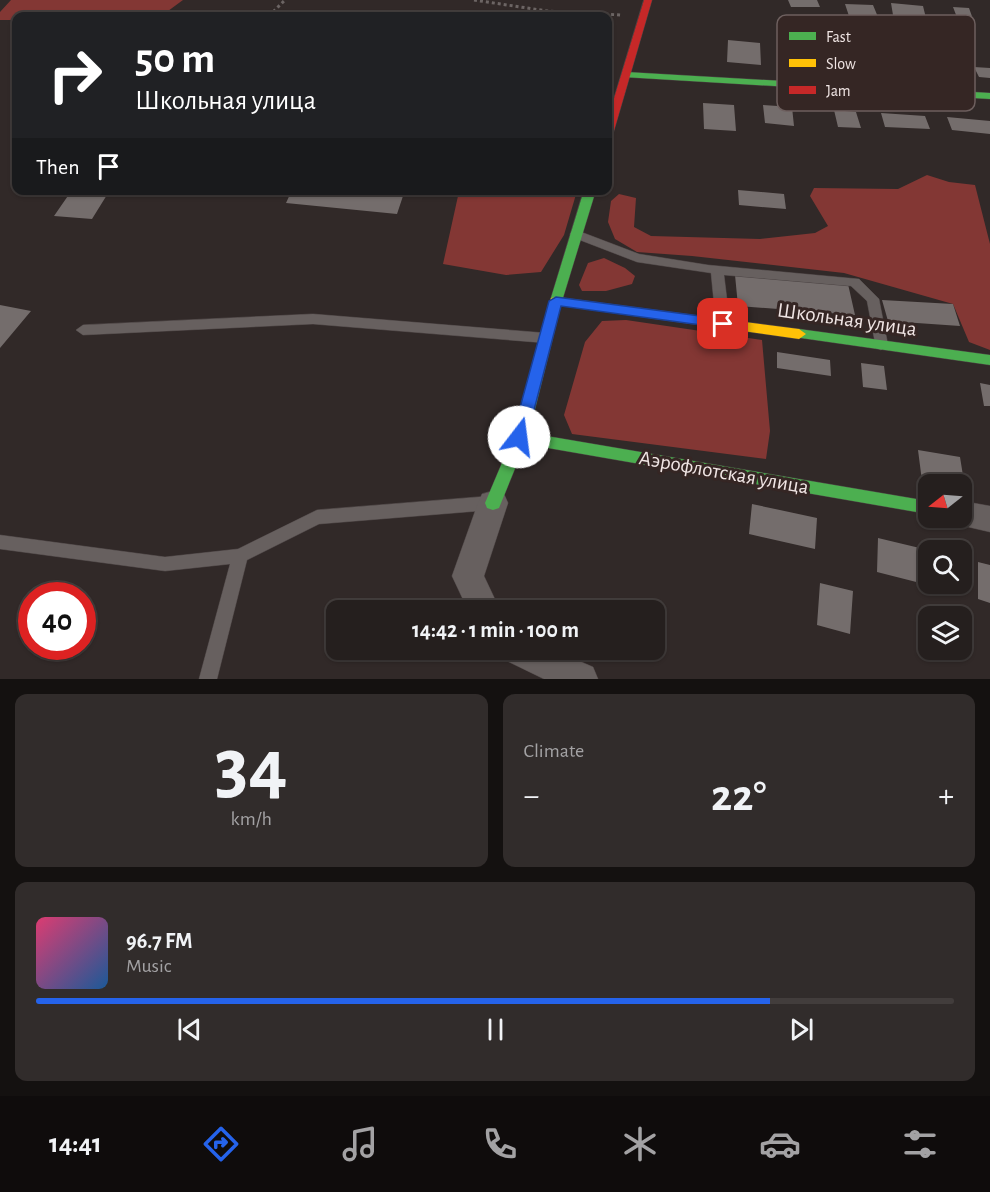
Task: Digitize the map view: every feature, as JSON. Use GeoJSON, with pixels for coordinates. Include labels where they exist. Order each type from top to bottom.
{"type":"FeatureCollection","features":[{"type":"Feature","properties":{"kind":"street"},"geometry":{"type":"LineString","coordinates":[[612,114],[648,0]]}},
{"type":"Feature","properties":{"kind":"street"},"geometry":{"type":"LineString","coordinates":[[626,75],[777,84]]}},
{"type":"Feature","properties":{"kind":"street"},"geometry":{"type":"LineString","coordinates":[[975,95],[990,96]]}},
{"type":"Feature","properties":{"kind":"street"},"geometry":{"type":"LineString","coordinates":[[479,600],[468,576],[519,437],[556,301],[588,195]]}},
{"type":"Feature","properties":{"kind":"street","name":"Школьная улица"},"geometry":{"type":"LineString","coordinates":[[556,301],[990,360]]}},
{"type":"Feature","properties":{"kind":"street","name":"Аэрофлотская улица"},"geometry":{"type":"LineString","coordinates":[[519,437],[918,506]]}},
{"type":"Feature","properties":{"kind":"street"},"geometry":{"type":"LineString","coordinates":[[972,516],[990,519]]}},
{"type":"Feature","properties":{"kind":"street"},"geometry":{"type":"LineString","coordinates":[[540,660],[581,679]]}},
{"type":"Feature","properties":{"kind":"lane"},"geometry":{"type":"LineString","coordinates":[[576,234],[637,258],[717,270],[855,282],[873,299],[881,345]]}},
{"type":"Feature","properties":{"kind":"lane"},"geometry":{"type":"LineString","coordinates":[[717,270],[723,324]]}},
{"type":"Feature","properties":{"kind":"lane"},"geometry":{"type":"LineString","coordinates":[[83,330],[313,319],[546,338]]}},
{"type":"Feature","properties":{"kind":"lane"},"geometry":{"type":"LineString","coordinates":[[0,542],[165,564],[240,556],[317,517],[494,503]]}},
{"type":"Feature","properties":{"kind":"lane"},"geometry":{"type":"LineString","coordinates":[[208,679],[240,556]]}},
{"type":"Feature","properties":{"kind":"path"},"geometry":{"type":"LineString","coordinates":[[273,12],[285,0]]}},
{"type":"Feature","properties":{"kind":"path"},"geometry":{"type":"LineString","coordinates":[[474,0],[547,11],[571,12]]}},
{"type":"Feature","properties":{"kind":"path"},"geometry":{"type":"LineString","coordinates":[[612,14],[643,15]]}},
{"type":"Feature","properties":{"kind":"shaded area"},"geometry":{"type":"Polygon","coordinates":[[[11,0],[183,0],[165,12],[12,12],[12,20],[0,20],[0,12],[11,0]]]}},
{"type":"Feature","properties":{"kind":"shaded area"},"geometry":{"type":"Polygon","coordinates":[[[927,175],[949,182],[975,185],[990,244],[990,350],[969,342],[953,304],[844,273],[637,252],[615,239],[608,222],[611,201],[619,194],[636,198],[634,227],[651,236],[760,239],[815,233],[828,226],[810,196],[814,188],[898,189],[927,175]]]}},
{"type":"Feature","properties":{"kind":"shaded area"},"geometry":{"type":"Polygon","coordinates":[[[523,195],[576,195],[564,235],[541,272],[506,275],[443,264],[458,196],[522,197],[523,195]]]}},
{"type":"Feature","properties":{"kind":"shaded area"},"geometry":{"type":"Polygon","coordinates":[[[604,258],[625,268],[635,276],[632,284],[606,291],[582,291],[579,285],[588,263],[604,258]]]}},
{"type":"Feature","properties":{"kind":"shaded area"},"geometry":{"type":"Polygon","coordinates":[[[626,320],[762,340],[770,431],[766,459],[572,434],[564,415],[585,342],[602,321],[626,320]]]}},
{"type":"Feature","properties":{"kind":"building"},"geometry":{"type":"Polygon","coordinates":[[[788,0],[817,0],[820,7],[791,7],[788,0]]]}},
{"type":"Feature","properties":{"kind":"building"},"geometry":{"type":"Polygon","coordinates":[[[891,3],[923,6],[925,15],[893,15],[891,3]]]}},
{"type":"Feature","properties":{"kind":"building"},"geometry":{"type":"Polygon","coordinates":[[[845,4],[873,5],[877,15],[849,15],[845,4]]]}},
{"type":"Feature","properties":{"kind":"building"},"geometry":{"type":"Polygon","coordinates":[[[953,7],[969,8],[972,15],[956,15],[953,7]]]}},
{"type":"Feature","properties":{"kind":"building"},"geometry":{"type":"Polygon","coordinates":[[[728,40],[760,43],[761,65],[727,62],[728,40]]]}},
{"type":"Feature","properties":{"kind":"building"},"geometry":{"type":"Polygon","coordinates":[[[975,67],[990,68],[990,78],[979,77],[975,67]]]}},
{"type":"Feature","properties":{"kind":"building"},"geometry":{"type":"Polygon","coordinates":[[[703,103],[734,105],[736,131],[704,129],[703,103]]]}},
{"type":"Feature","properties":{"kind":"building"},"geometry":{"type":"Polygon","coordinates":[[[763,105],[777,106],[777,111],[792,111],[794,126],[765,123],[763,105]]]}},
{"type":"Feature","properties":{"kind":"building"},"geometry":{"type":"Polygon","coordinates":[[[834,111],[856,112],[861,128],[838,127],[834,111]]]}},
{"type":"Feature","properties":{"kind":"building"},"geometry":{"type":"Polygon","coordinates":[[[881,113],[925,116],[930,129],[885,127],[881,113]]]}},
{"type":"Feature","properties":{"kind":"building"},"geometry":{"type":"Polygon","coordinates":[[[947,117],[990,121],[990,134],[952,130],[947,117]]]}},
{"type":"Feature","properties":{"kind":"building"},"geometry":{"type":"Polygon","coordinates":[[[738,190],[784,194],[786,209],[739,205],[738,190]]]}},
{"type":"Feature","properties":{"kind":"building"},"geometry":{"type":"Polygon","coordinates":[[[69,195],[107,195],[92,219],[54,216],[69,195]]]}},
{"type":"Feature","properties":{"kind":"building"},"geometry":{"type":"Polygon","coordinates":[[[290,195],[403,195],[397,214],[286,203],[290,195]]]}},
{"type":"Feature","properties":{"kind":"building"},"geometry":{"type":"Polygon","coordinates":[[[735,275],[848,284],[855,315],[738,306],[735,275]]]}},
{"type":"Feature","properties":{"kind":"building"},"geometry":{"type":"Polygon","coordinates":[[[882,300],[953,304],[960,326],[888,321],[882,300]]]}},
{"type":"Feature","properties":{"kind":"building"},"geometry":{"type":"Polygon","coordinates":[[[0,305],[31,311],[0,348],[0,305]]]}},
{"type":"Feature","properties":{"kind":"building"},"geometry":{"type":"Polygon","coordinates":[[[777,352],[830,360],[831,376],[777,368],[777,352]]]}},
{"type":"Feature","properties":{"kind":"building"},"geometry":{"type":"Polygon","coordinates":[[[861,363],[884,366],[887,390],[863,387],[861,363]]]}},
{"type":"Feature","properties":{"kind":"building"},"geometry":{"type":"Polygon","coordinates":[[[980,383],[990,385],[990,406],[984,406],[980,383]]]}},
{"type":"Feature","properties":{"kind":"building"},"geometry":{"type":"Polygon","coordinates":[[[918,450],[960,457],[963,474],[921,474],[918,450]]]}},
{"type":"Feature","properties":{"kind":"building"},"geometry":{"type":"Polygon","coordinates":[[[752,504],[817,518],[815,549],[749,534],[752,504]]]}},
{"type":"Feature","properties":{"kind":"building"},"geometry":{"type":"Polygon","coordinates":[[[878,538],[918,548],[918,582],[877,572],[878,538]]]}},
{"type":"Feature","properties":{"kind":"building"},"geometry":{"type":"Polygon","coordinates":[[[978,562],[990,565],[990,603],[978,599],[978,562]]]}},
{"type":"Feature","properties":{"kind":"building"},"geometry":{"type":"Polygon","coordinates":[[[820,583],[853,591],[850,634],[817,625],[820,583]]]}},
{"type":"Feature","properties":{"kind":"traffic: fast"},"geometry":{"type":"LineString","coordinates":[[626,75],[777,84]]}},
{"type":"Feature","properties":{"kind":"traffic: fast"},"geometry":{"type":"LineString","coordinates":[[975,95],[990,96]]}},
{"type":"Feature","properties":{"kind":"traffic: fast"},"geometry":{"type":"LineString","coordinates":[[493,503],[520,437],[556,301],[588,195]]}},
{"type":"Feature","properties":{"kind":"traffic: fast"},"geometry":{"type":"LineString","coordinates":[[799,334],[990,360]]}},
{"type":"Feature","properties":{"kind":"traffic: fast"},"geometry":{"type":"LineString","coordinates":[[520,437],[918,506]]}},
{"type":"Feature","properties":{"kind":"traffic: slow"},"geometry":{"type":"LineString","coordinates":[[556,301],[799,334]]}},
{"type":"Feature","properties":{"kind":"traffic: jam"},"geometry":{"type":"LineString","coordinates":[[612,121],[648,0]]}},
{"type":"Feature","properties":{"kind":"route"},"geometry":{"type":"LineString","coordinates":[[519,437],[556,301],[723,324]]}}]}
